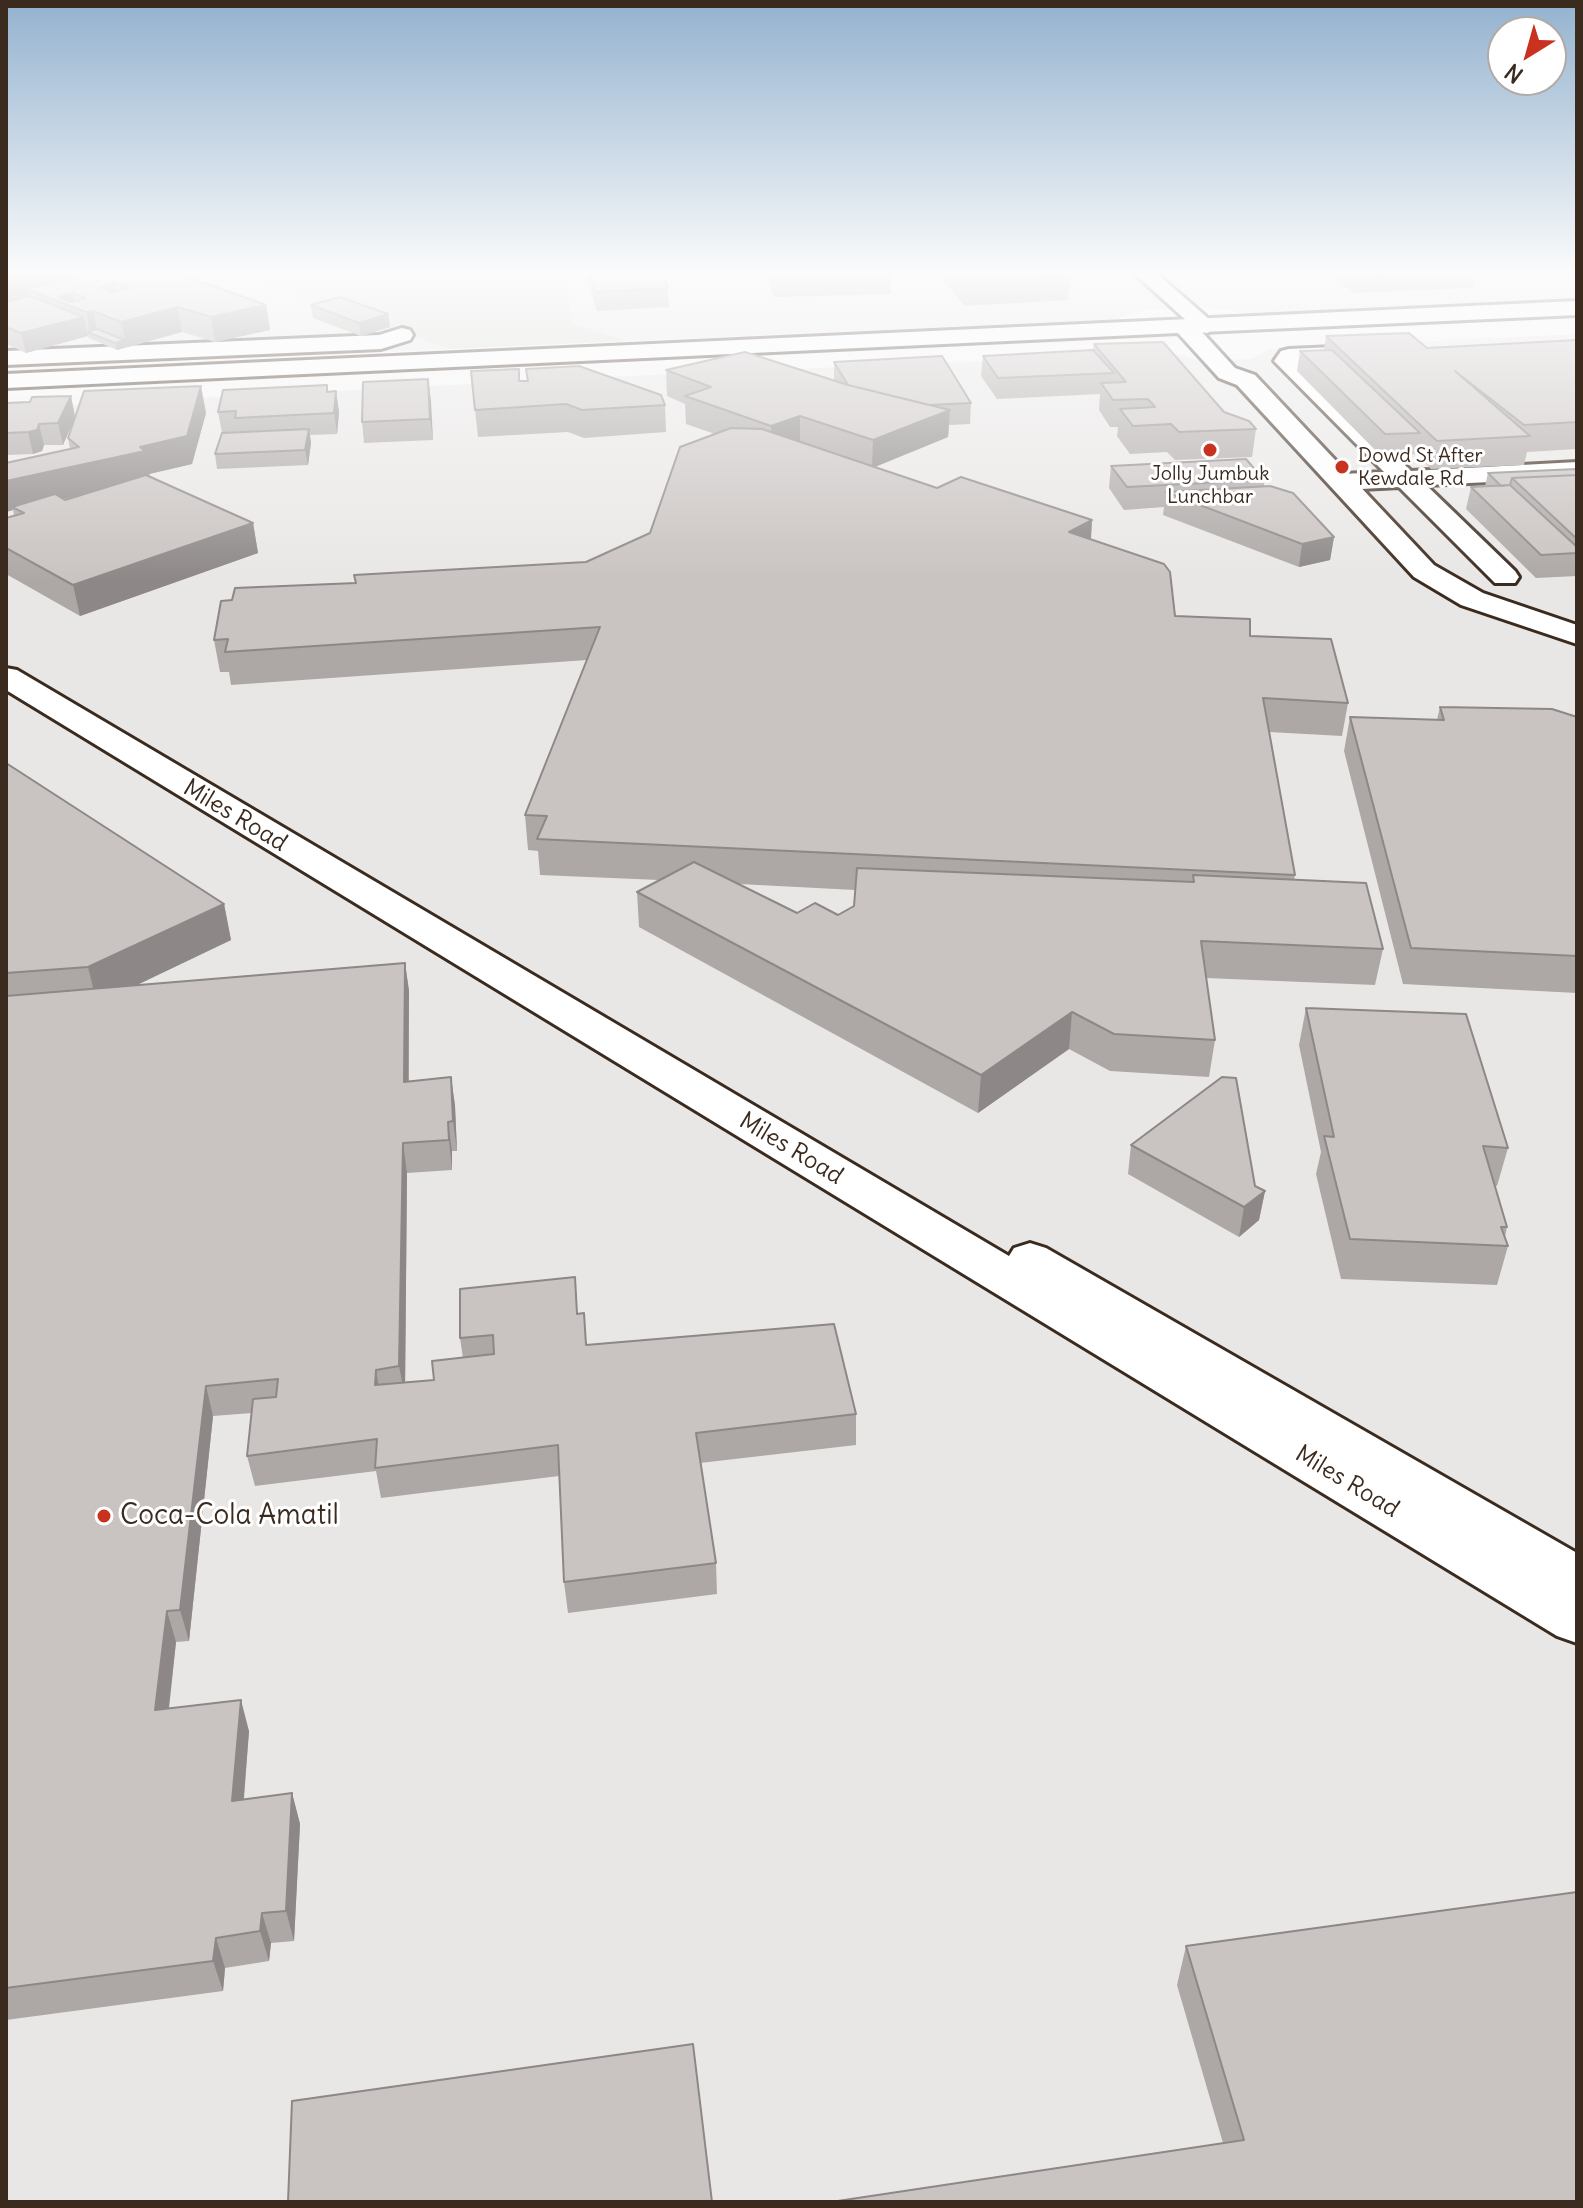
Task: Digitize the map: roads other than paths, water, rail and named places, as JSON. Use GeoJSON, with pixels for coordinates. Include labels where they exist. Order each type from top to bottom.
{"type":"FeatureCollection","features":[{"type":"Feature","properties":{"kind":"main road"},"geometry":{"type":"LineString","coordinates":[[6,381],[117,375]]}},
{"type":"Feature","properties":{"kind":"main road"},"geometry":{"type":"LineString","coordinates":[[6,393],[206,375]]}},
{"type":"Feature","properties":{"kind":"main road"},"geometry":{"type":"LineString","coordinates":[[1233,375],[1246,380],[1408,554],[1444,585],[1472,599],[1577,635]]}},
{"type":"Feature","properties":{"kind":"street"},"geometry":{"type":"LineString","coordinates":[[1299,375],[1377,456],[1405,479],[1505,577]]}},
{"type":"Feature","properties":{"kind":"street"},"geometry":{"type":"LineString","coordinates":[[1342,482],[1577,470]]}},
{"type":"Feature","properties":{"kind":"street","name":"Miles Road"},"geometry":{"type":"LineString","coordinates":[[6,655],[1577,1579]]}},
{"type":"Feature","properties":{"kind":"street","name":"Miles Road"},"geometry":{"type":"LineString","coordinates":[[6,677],[1577,1620]]}},
{"type":"Feature","properties":{"kind":"place","name":"Jolly Jumbuk Lunchbar"},"geometry":{"type":"Point","coordinates":[1210,450]}},
{"type":"Feature","properties":{"kind":"place","name":"Dowd St After Kewdale Rd"},"geometry":{"type":"Point","coordinates":[1342,467]}},
{"type":"Feature","properties":{"kind":"place","name":"Coca-Cola Amatil"},"geometry":{"type":"Point","coordinates":[104,1516]}}]}
